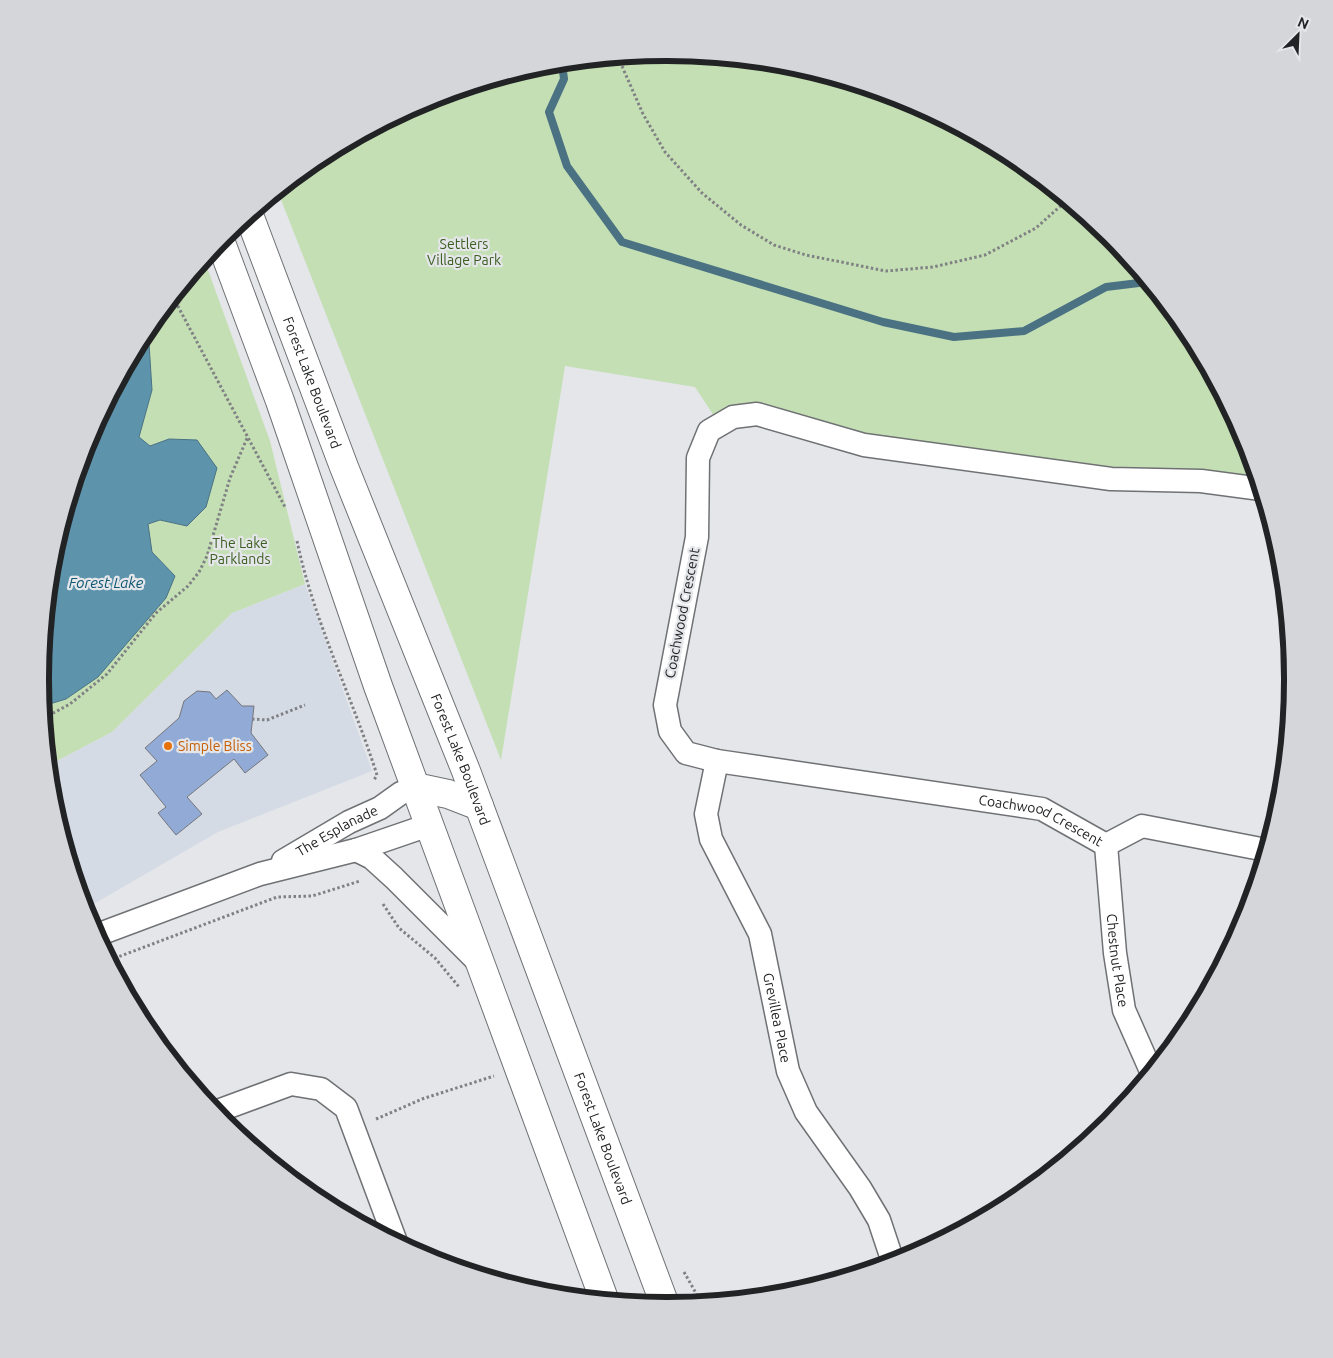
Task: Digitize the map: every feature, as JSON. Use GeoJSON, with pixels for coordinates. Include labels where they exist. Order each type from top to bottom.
{"type":"FeatureCollection","features":[{"type":"Feature","properties":{"kind":"main road","name":"Forest Lake Boulevard"},"geometry":{"type":"LineString","coordinates":[[252,222],[344,467],[466,770],[662,1297]]}},
{"type":"Feature","properties":{"kind":"main road"},"geometry":{"type":"LineString","coordinates":[[223,249],[280,401],[375,677],[602,1293]]}},
{"type":"Feature","properties":{"kind":"main road"},"geometry":{"type":"LineString","coordinates":[[429,825],[448,794],[466,770]]}},
{"type":"Feature","properties":{"kind":"main road"},"geometry":{"type":"LineString","coordinates":[[415,786],[448,794],[479,806]]}},
{"type":"Feature","properties":{"kind":"street","name":"Coachwood Crescent"},"geometry":{"type":"LineString","coordinates":[[1253,488],[1201,481],[1111,479],[884,448],[864,445],[757,414],[733,417],[709,431],[698,458],[697,537],[665,704],[670,731],[686,753],[717,761],[1042,808],[1106,845],[1142,826],[1260,849]]}},
{"type":"Feature","properties":{"kind":"street","name":"Grevillea Place"},"geometry":{"type":"LineString","coordinates":[[717,761],[706,814],[710,839],[760,934],[788,1071],[806,1112],[860,1188],[879,1220],[891,1255]]}},
{"type":"Feature","properties":{"kind":"street","name":"The Esplanade"},"geometry":{"type":"LineString","coordinates":[[260,874],[349,822],[380,808],[401,793],[415,786]]}},
{"type":"Feature","properties":{"kind":"street","name":"The Esplanade"},"geometry":{"type":"LineString","coordinates":[[103,932],[260,874],[356,850],[429,825]]}},
{"type":"Feature","properties":{"kind":"street","name":"Chestnut Place"},"geometry":{"type":"LineString","coordinates":[[1106,845],[1115,953],[1124,1010],[1149,1065]]}},
{"type":"Feature","properties":{"kind":"street"},"geometry":{"type":"LineString","coordinates":[[356,850],[372,858],[394,878],[481,964]]}},
{"type":"Feature","properties":{"kind":"street"},"geometry":{"type":"LineString","coordinates":[[223,1109],[291,1084],[321,1089],[346,1108],[393,1233]]}},
{"type":"Feature","properties":{"kind":"path"},"geometry":{"type":"LineString","coordinates":[[621,64],[642,114],[665,152],[702,193],[741,225],[774,245],[798,253],[886,271],[933,267],[985,255],[1036,228],[1061,204]]}},
{"type":"Feature","properties":{"kind":"path"},"geometry":{"type":"LineString","coordinates":[[176,303],[288,511]]}},
{"type":"Feature","properties":{"kind":"path"},"geometry":{"type":"LineString","coordinates":[[50,715],[70,704],[107,674],[156,613],[188,586],[199,572],[207,556],[230,478],[248,436]]}},
{"type":"Feature","properties":{"kind":"path"},"geometry":{"type":"LineString","coordinates":[[296,537],[302,563],[332,656],[377,775],[370,785],[380,808]]}},
{"type":"Feature","properties":{"kind":"path"},"geometry":{"type":"LineString","coordinates":[[252,719],[267,720],[305,705]]}},
{"type":"Feature","properties":{"kind":"path"},"geometry":{"type":"LineString","coordinates":[[394,878],[378,894],[385,909],[399,928],[435,958],[460,989]]}},
{"type":"Feature","properties":{"kind":"path"},"geometry":{"type":"LineString","coordinates":[[115,958],[277,897],[312,896],[363,880]]}},
{"type":"Feature","properties":{"kind":"path"},"geometry":{"type":"LineString","coordinates":[[376,1125],[376,1119],[422,1099],[498,1075]]}},
{"type":"Feature","properties":{"kind":"shaded area"},"geometry":{"type":"Polygon","coordinates":[[[305,584],[372,771],[218,832],[92,905],[70,839],[54,762],[112,732],[232,613],[305,584]]]}},
{"type":"Feature","properties":{"kind":"green space","name":"Settlers Village Park"},"geometry":{"type":"Polygon","coordinates":[[[666,61],[747,67],[787,73],[865,94],[903,108],[975,144],[1010,165],[1074,215],[1103,242],[1157,303],[1180,336],[1221,406],[1254,488],[864,445],[757,414],[720,425],[695,387],[565,366],[501,760],[280,197],[323,165],[393,125],[430,108],[507,82],[546,73],[626,63],[666,61]]]}},
{"type":"Feature","properties":{"kind":"green space","name":"The Lake Parklands"},"geometry":{"type":"Polygon","coordinates":[[[207,267],[270,441],[305,584],[232,613],[112,732],[54,762],[50,704],[66,699],[175,576],[152,552],[148,524],[160,520],[187,526],[169,439],[150,446],[139,437],[152,390],[149,343],[176,303],[207,267]]]}},
{"type":"Feature","properties":{"kind":"water","name":"Forest Lake"},"geometry":{"type":"Polygon","coordinates":[[[149,343],[152,390],[139,437],[150,446],[169,439],[197,440],[217,468],[206,507],[187,526],[160,520],[148,524],[152,552],[175,576],[166,598],[98,677],[66,699],[50,704],[49,679],[54,598],[70,519],[82,480],[112,406],[149,343]]]}},
{"type":"Feature","properties":{"kind":"building"},"geometry":{"type":"Polygon","coordinates":[[[227,690],[242,706],[254,706],[251,733],[268,755],[245,773],[234,759],[187,797],[202,814],[176,835],[158,813],[166,807],[140,775],[157,761],[145,748],[179,718],[184,701],[197,691],[210,692],[216,699],[227,690]]]}},
{"type":"Feature","properties":{"kind":"waterway"},"geometry":{"type":"LineString","coordinates":[[563,70],[564,79],[549,112],[567,166],[622,242],[883,322],[954,337],[1024,331],[1106,287],[1140,283]]}},
{"type":"Feature","properties":{"kind":"place","name":"Simple Bliss"},"geometry":{"type":"Point","coordinates":[168,746]}}]}
